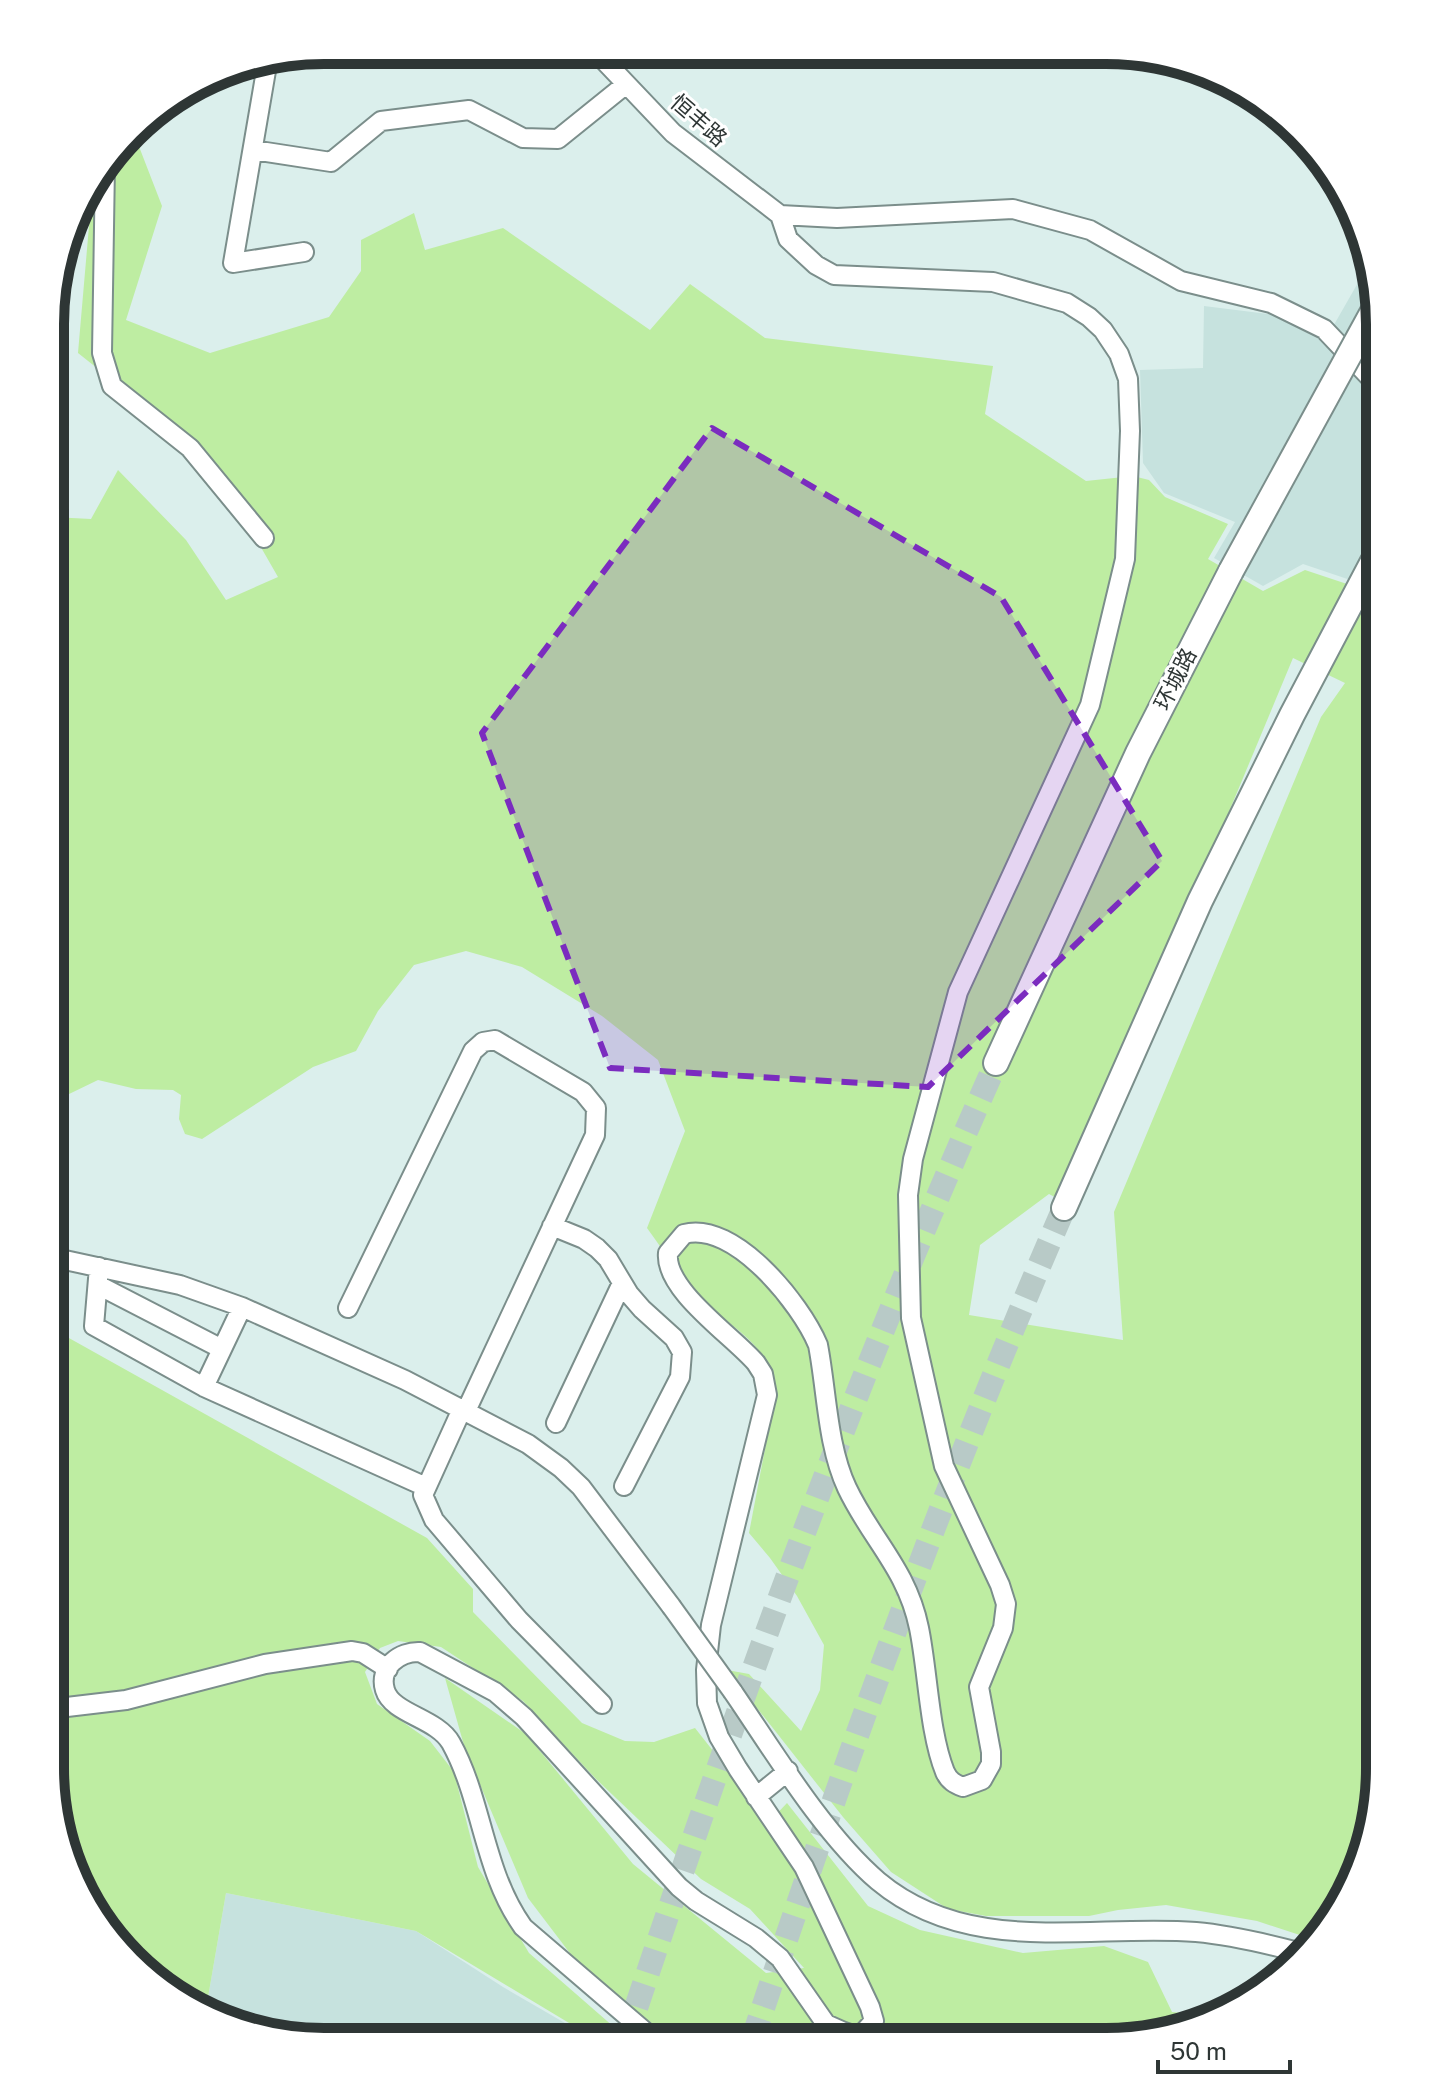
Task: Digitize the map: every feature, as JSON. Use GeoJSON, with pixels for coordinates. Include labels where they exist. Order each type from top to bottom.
{"type":"FeatureCollection","features":[{"type":"Feature","properties":{"kind":"main road","name":"环城路"},"geometry":{"type":"LineString","coordinates":[[996,1063],[1132,766],[1231,571],[1366,324]]}},
{"type":"Feature","properties":{"kind":"main road"},"geometry":{"type":"LineString","coordinates":[[1064,1208],[1200,901],[1366,575]]}},
{"type":"Feature","properties":{"kind":"street","name":"恒丰路"},"geometry":{"type":"LineString","coordinates":[[606,64],[673,133],[780,215]]}},
{"type":"Feature","properties":{"kind":"street"},"geometry":{"type":"LineString","coordinates":[[261,72],[253,150],[233,263],[304,252]]}},
{"type":"Feature","properties":{"kind":"street"},"geometry":{"type":"LineString","coordinates":[[253,150],[331,162],[381,121],[469,110],[523,138],[558,139],[625,85]]}},
{"type":"Feature","properties":{"kind":"street"},"geometry":{"type":"LineString","coordinates":[[105,186],[102,353],[112,386],[190,448],[264,538]]}},
{"type":"Feature","properties":{"kind":"street"},"geometry":{"type":"LineString","coordinates":[[870,2028],[874,2016],[804,1867],[719,1737],[707,1703],[707,1650],[716,1599],[766,1405],[766,1382],[744,1349],[681,1288],[669,1266],[668,1253],[684,1234],[701,1231],[721,1237],[769,1275],[791,1299],[814,1334],[840,1472],[865,1521],[895,1563],[910,1594],[919,1623],[933,1721],[945,1772],[953,1782],[963,1787],[977,1783],[985,1776],[992,1759],[979,1687],[1003,1628],[1005,1599],[941,1458],[911,1318],[908,1195],[919,1127],[958,992],[1090,705],[1125,559],[1130,431],[1128,379],[1126,368],[1103,330],[1074,307],[1036,292],[993,282],[834,275],[816,265],[788,239],[780,215],[837,218],[1013,209],[1090,230],[1181,281],[1271,303],[1324,329],[1366,373]]}},
{"type":"Feature","properties":{"kind":"street"},"geometry":{"type":"LineString","coordinates":[[348,1308],[473,1051],[488,1040],[504,1044],[583,1092],[596,1108],[595,1135],[423,1495],[434,1520],[519,1620],[602,1704]]}},
{"type":"Feature","properties":{"kind":"street"},"geometry":{"type":"LineString","coordinates":[[552,1226],[584,1239],[608,1259],[642,1309],[678,1343],[683,1359],[680,1377],[624,1486]]}},
{"type":"Feature","properties":{"kind":"street"},"geometry":{"type":"LineString","coordinates":[[64,1262],[98,1276],[222,1349]]}},
{"type":"Feature","properties":{"kind":"street"},"geometry":{"type":"LineString","coordinates":[[98,1276],[94,1326],[204,1387],[426,1487]]}},
{"type":"Feature","properties":{"kind":"street"},"geometry":{"type":"LineString","coordinates":[[98,1276],[180,1285],[242,1307],[464,1410],[528,1444],[561,1468],[593,1501],[840,1842],[877,1880],[901,1898],[949,1921],[968,1926],[1020,1932],[1195,1932],[1290,1950]]}},
{"type":"Feature","properties":{"kind":"street"},"geometry":{"type":"LineString","coordinates":[[556,1423],[622,1283]]}},
{"type":"Feature","properties":{"kind":"street"},"geometry":{"type":"LineString","coordinates":[[204,1387],[242,1307]]}},
{"type":"Feature","properties":{"kind":"street"},"geometry":{"type":"LineString","coordinates":[[64,1707],[126,1700],[265,1664],[352,1651],[363,1653],[388,1669]]}},
{"type":"Feature","properties":{"kind":"street"},"geometry":{"type":"LineString","coordinates":[[641,2028],[523,1927],[498,1879],[465,1776],[449,1739],[438,1728],[389,1698],[384,1685],[388,1669],[401,1655],[420,1652],[476,1680],[508,1702],[603,1801],[679,1887],[772,1951],[829,2028]]}},
{"type":"Feature","properties":{"kind":"street"},"geometry":{"type":"LineString","coordinates":[[756,1797],[788,1771]]}},
{"type":"Feature","properties":{"kind":"street"},"geometry":{"type":"LineString","coordinates":[[826,2024],[836,2028]]}},
{"type":"Feature","properties":{"kind":"highlighted area"},"geometry":{"type":"Polygon","coordinates":[[[712,428],[1001,597],[1162,861],[928,1087],[610,1068],[482,733],[712,428]]]}},
{"type":"Feature","properties":{"kind":"shaded area"},"geometry":{"type":"Polygon","coordinates":[[[1361,277],[1366,324],[1366,585],[1303,564],[1263,586],[1214,558],[1235,522],[1164,493],[1143,463],[1140,370],[1203,368],[1204,306],[1283,316],[1327,337],[1361,277]]]}},
{"type":"Feature","properties":{"kind":"shaded area"},"geometry":{"type":"Polygon","coordinates":[[[226,1893],[416,1931],[574,2028],[290,2026],[257,2019],[208,2000],[226,1893]]]}},
{"type":"Feature","properties":{"kind":"green space"},"geometry":{"type":"Polygon","coordinates":[[[138,143],[162,206],[126,320],[210,353],[329,317],[361,271],[361,240],[414,213],[425,250],[503,228],[650,330],[690,284],[765,338],[993,366],[985,414],[1086,481],[1133,476],[1149,480],[1165,497],[1228,524],[1208,559],[1263,591],[1305,570],[1366,590],[1365,1785],[1361,1818],[1339,1883],[1303,1936],[1257,1921],[1166,1905],[1089,1916],[986,1916],[948,1909],[891,1872],[843,1817],[727,1670],[749,1674],[801,1731],[820,1690],[824,1645],[797,1596],[749,1533],[775,1396],[772,1377],[756,1347],[691,1288],[647,1228],[685,1131],[658,1060],[602,1016],[522,967],[466,951],[414,965],[378,1011],[356,1051],[313,1067],[202,1139],[185,1134],[179,1119],[181,1095],[173,1090],[136,1089],[98,1080],[67,1095],[64,1132],[64,518],[91,519],[118,470],[186,540],[226,600],[278,577],[209,457],[78,353],[90,210],[118,166],[138,143]],[[1293,658],[1066,1203],[1049,1194],[980,1245],[969,1315],[1123,1340],[1114,1212],[1321,717],[1345,683],[1293,658]]]}},
{"type":"Feature","properties":{"kind":"green space"},"geometry":{"type":"Polygon","coordinates":[[[64,1335],[427,1538],[473,1589],[473,1612],[582,1723],[625,1741],[654,1742],[695,1728],[769,1822],[787,1803],[868,1906],[920,1930],[1023,1953],[1104,1946],[1148,1962],[1172,2012],[1189,2013],[1140,2026],[1106,2028],[651,2028],[585,1973],[528,1898],[465,1749],[445,1678],[526,1734],[633,1864],[766,1973],[804,1968],[750,1909],[701,1879],[596,1779],[523,1701],[441,1647],[398,1641],[380,1648],[365,1672],[377,1704],[430,1741],[454,1772],[478,1867],[529,1953],[615,2028],[577,2028],[416,1931],[226,1893],[208,2000],[153,1963],[129,1939],[91,1883],[78,1851],[69,1818],[64,1768],[64,1335]]]}},
{"type":"Feature","properties":{"kind":"tunnel"},"geometry":{"type":"LineString","coordinates":[[629,2028],[709,1793],[798,1547],[894,1303],[996,1063]]}},
{"type":"Feature","properties":{"kind":"tunnel"},"geometry":{"type":"LineString","coordinates":[[756,2028],[823,1831],[938,1517],[1064,1208]]}}]}
